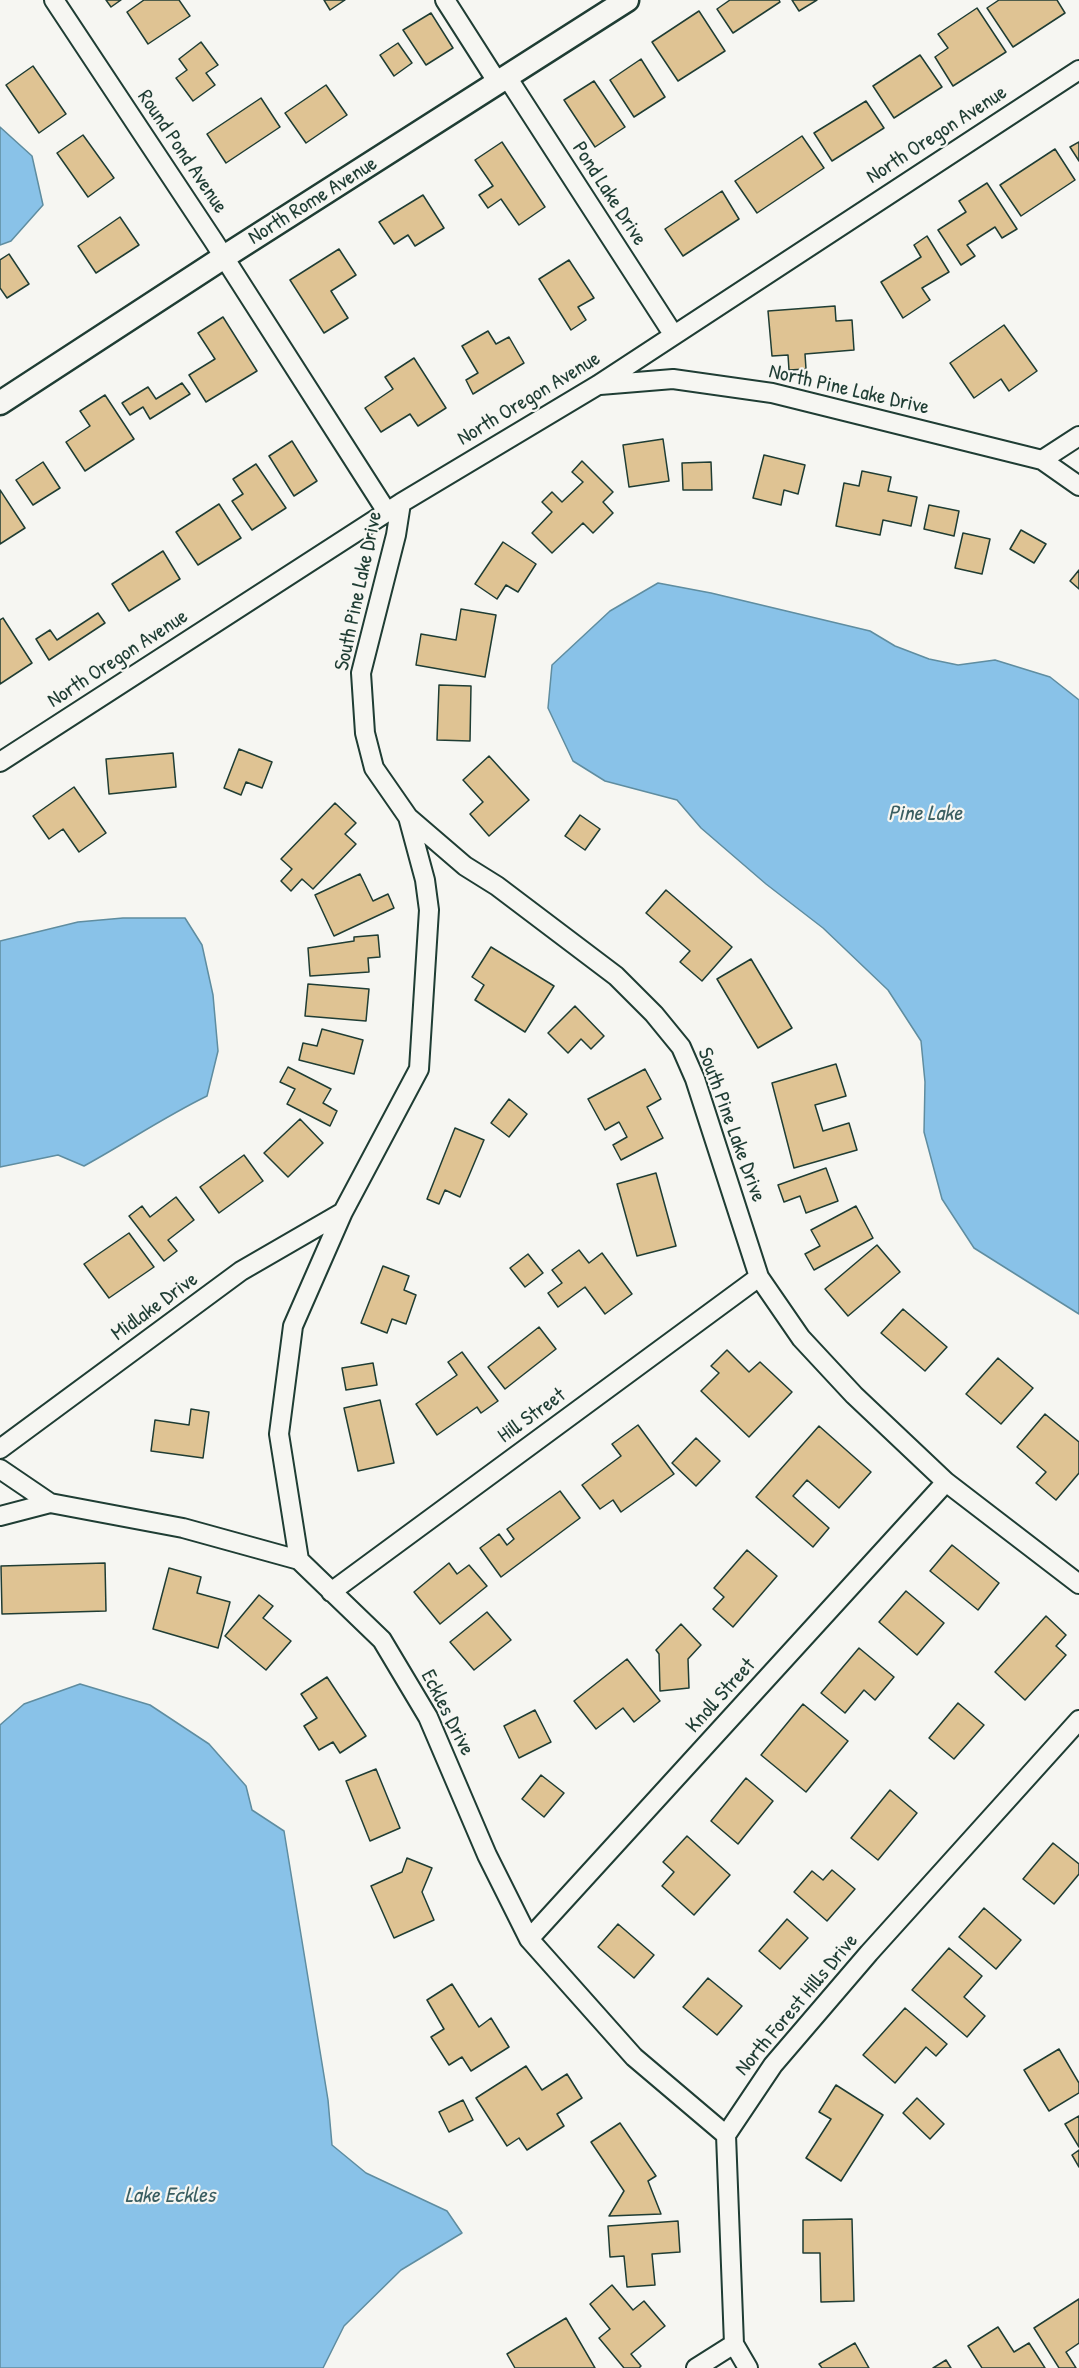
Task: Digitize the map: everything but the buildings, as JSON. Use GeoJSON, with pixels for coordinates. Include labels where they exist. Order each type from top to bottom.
{"type":"FeatureCollection","features":[{"type":"Feature","properties":{"kind":"street","name":"Round Pond Avenue"},"geometry":{"type":"LineString","coordinates":[[54,0],[224,257],[394,507]]}},
{"type":"Feature","properties":{"kind":"street","name":"Pond Lake Drive"},"geometry":{"type":"LineString","coordinates":[[445,0],[503,80],[673,334]]}},
{"type":"Feature","properties":{"kind":"street","name":"North Rome Avenue"},"geometry":{"type":"LineString","coordinates":[[0,403],[627,0]]}},
{"type":"Feature","properties":{"kind":"street","name":"North Oregon Avenue"},"geometry":{"type":"LineString","coordinates":[[0,762],[394,507],[598,385],[1079,70]]}},
{"type":"Feature","properties":{"kind":"street","name":"North Pine Lake Drive"},"geometry":{"type":"LineString","coordinates":[[598,385],[673,379],[772,393],[1042,460],[1079,486]]}},
{"type":"Feature","properties":{"kind":"street"},"geometry":{"type":"LineString","coordinates":[[1042,460],[1079,436]]}},
{"type":"Feature","properties":{"kind":"street","name":"South Pine Lake Drive"},"geometry":{"type":"LineString","coordinates":[[394,507],[396,535],[361,673],[365,733],[374,768],[408,817],[465,866],[497,886],[615,976],[654,1014],[681,1047],[694,1078],[759,1277],[801,1338],[854,1395],[946,1482],[1079,1584]]}},
{"type":"Feature","properties":{"kind":"street"},"geometry":{"type":"LineString","coordinates":[[298,1560],[279,1434],[293,1326],[343,1212],[418,1069],[429,910],[425,880],[408,817]]}},
{"type":"Feature","properties":{"kind":"street","name":"Midlake Drive"},"geometry":{"type":"LineString","coordinates":[[0,1449],[241,1271],[343,1212]]}},
{"type":"Feature","properties":{"kind":"street","name":"Hill Street"},"geometry":{"type":"LineString","coordinates":[[331,1592],[759,1277]]}},
{"type":"Feature","properties":{"kind":"street"},"geometry":{"type":"LineString","coordinates":[[0,1469],[50,1503]]}},
{"type":"Feature","properties":{"kind":"street","name":"Knoll Street"},"geometry":{"type":"LineString","coordinates":[[530,1939],[946,1482]]}},
{"type":"Feature","properties":{"kind":"street","name":"Eckles Drive"},"geometry":{"type":"LineString","coordinates":[[0,1516],[50,1503],[183,1528],[298,1560],[382,1640],[428,1717],[487,1855],[530,1939],[634,2057],[726,2135]]}},
{"type":"Feature","properties":{"kind":"street","name":"North Forest Hills Drive"},"geometry":{"type":"LineString","coordinates":[[726,2135],[773,2065],[868,1953],[1079,1720]]}},
{"type":"Feature","properties":{"kind":"street"},"geometry":{"type":"LineString","coordinates":[[726,2135],[734,2344],[748,2368]]}},
{"type":"Feature","properties":{"kind":"street"},"geometry":{"type":"LineString","coordinates":[[696,2368],[734,2344]]}},
{"type":"Feature","properties":{"kind":"water"},"geometry":{"type":"Polygon","coordinates":[[[0,127],[32,156],[43,205],[11,241],[0,245],[0,127]]]}},
{"type":"Feature","properties":{"kind":"water","name":"Pine Lake"},"geometry":{"type":"Polygon","coordinates":[[[658,583],[711,593],[870,631],[895,646],[929,659],[958,665],[995,660],[1050,677],[1079,700],[1079,1314],[974,1248],[942,1199],[924,1132],[925,1082],[921,1041],[888,990],[823,928],[766,884],[701,828],[677,800],[605,781],[573,761],[548,708],[552,665],[610,611],[658,583]]]}},
{"type":"Feature","properties":{"kind":"water"},"geometry":{"type":"Polygon","coordinates":[[[123,918],[185,918],[202,945],[213,995],[218,1051],[207,1096],[84,1166],[58,1155],[0,1167],[0,941],[78,922],[123,918]]]}},
{"type":"Feature","properties":{"kind":"water","name":"Lake Eckles"},"geometry":{"type":"Polygon","coordinates":[[[80,1684],[150,1705],[209,1744],[246,1786],[252,1810],[284,1831],[328,2100],[332,2145],[366,2173],[447,2211],[462,2233],[401,2270],[344,2326],[323,2368],[0,2368],[0,1725],[24,1704],[80,1684]]]}}]}
